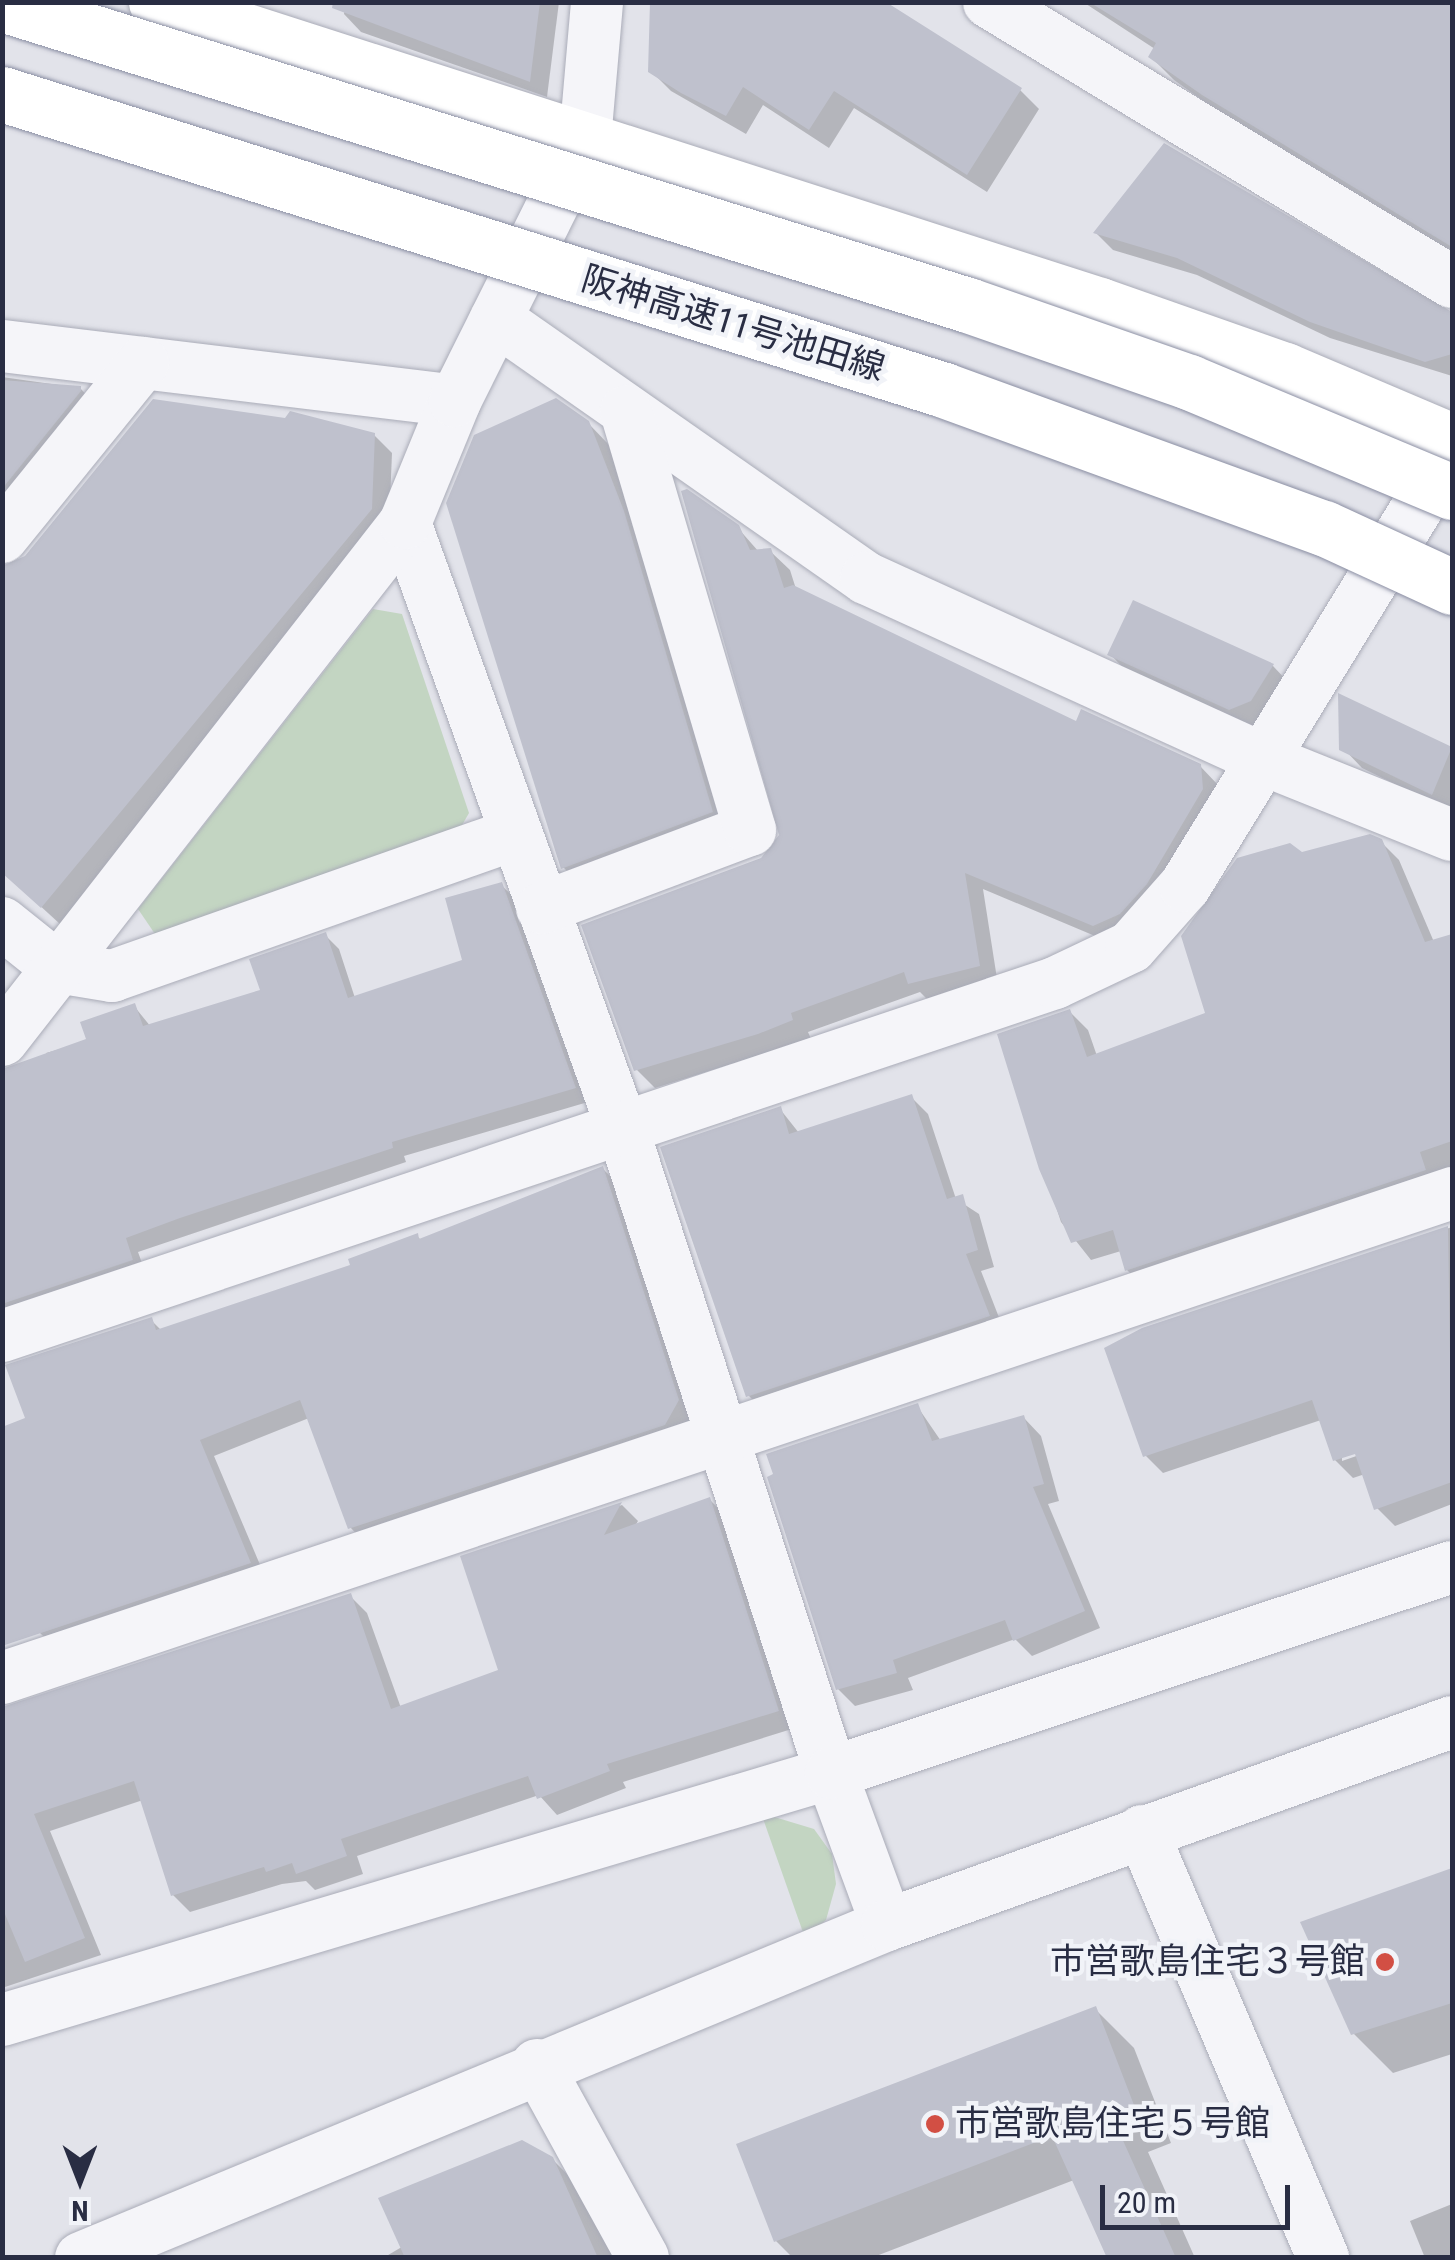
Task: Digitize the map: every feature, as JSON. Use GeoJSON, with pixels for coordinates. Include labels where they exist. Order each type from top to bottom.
{"type":"FeatureCollection","features":[{"type":"Feature","properties":{"kind":"main road"},"geometry":{"type":"LineString","coordinates":[[156,2],[1100,305],[1286,370],[1452,441]]}},
{"type":"Feature","properties":{"kind":"main road"},"geometry":{"type":"LineString","coordinates":[[2,4],[968,305],[1190,382],[1452,492]]}},
{"type":"Feature","properties":{"kind":"main road","name":"阪神高速11号池田線"},"geometry":{"type":"LineString","coordinates":[[2,94],[944,390],[1306,521],[1452,587]]}},
{"type":"Feature","properties":{"kind":"street"},"geometry":{"type":"LineString","coordinates":[[2,18],[11,2]]}},
{"type":"Feature","properties":{"kind":"street"},"geometry":{"type":"LineString","coordinates":[[2,1040],[405,524],[454,401],[586,140],[597,2]]}},
{"type":"Feature","properties":{"kind":"street"},"geometry":{"type":"LineString","coordinates":[[989,2],[1452,282]]}},
{"type":"Feature","properties":{"kind":"street"},"geometry":{"type":"LineString","coordinates":[[496,320],[866,578],[1265,760],[1452,835]]}},
{"type":"Feature","properties":{"kind":"street"},"geometry":{"type":"LineString","coordinates":[[2,346],[454,401]]}},
{"type":"Feature","properties":{"kind":"street"},"geometry":{"type":"LineString","coordinates":[[2,537],[143,363]]}},
{"type":"Feature","properties":{"kind":"street"},"geometry":{"type":"LineString","coordinates":[[542,908],[750,830],[626,412]]}},
{"type":"Feature","properties":{"kind":"street"},"geometry":{"type":"LineString","coordinates":[[2,1336],[1055,983],[1131,947],[1185,886],[1452,451]]}},
{"type":"Feature","properties":{"kind":"street"},"geometry":{"type":"LineString","coordinates":[[405,524],[622,1127],[831,1773],[888,1925]]}},
{"type":"Feature","properties":{"kind":"street"},"geometry":{"type":"LineString","coordinates":[[2,924],[56,967],[112,976],[515,834]]}},
{"type":"Feature","properties":{"kind":"street"},"geometry":{"type":"LineString","coordinates":[[2,1678],[1452,1193]]}},
{"type":"Feature","properties":{"kind":"street"},"geometry":{"type":"LineString","coordinates":[[2,2020],[831,1773],[1452,1567]]}},
{"type":"Feature","properties":{"kind":"street"},"geometry":{"type":"LineString","coordinates":[[81,2258],[538,2066],[888,1925],[1452,1722]]}},
{"type":"Feature","properties":{"kind":"street"},"geometry":{"type":"LineString","coordinates":[[1142,1831],[1323,2258]]}},
{"type":"Feature","properties":{"kind":"street"},"geometry":{"type":"LineString","coordinates":[[538,2066],[642,2258]]}},
{"type":"Feature","properties":{"kind":"green space"},"geometry":{"type":"Polygon","coordinates":[[[373,609],[402,614],[469,813],[454,839],[155,934],[138,909],[373,609]]]}},
{"type":"Feature","properties":{"kind":"green space"},"geometry":{"type":"Polygon","coordinates":[[[761,1813],[814,1829],[832,1854],[836,1884],[826,1920],[805,1938],[761,1813]]]}},
{"type":"Feature","properties":{"kind":"building"},"geometry":{"type":"Polygon","coordinates":[[[333,2],[540,2],[530,82],[332,8],[333,2]]]}},
{"type":"Feature","properties":{"kind":"building"},"geometry":{"type":"Polygon","coordinates":[[[650,2],[886,2],[1022,88],[967,175],[834,91],[809,130],[743,87],[726,116],[681,93],[648,72],[650,2]]]}},
{"type":"Feature","properties":{"kind":"building"},"geometry":{"type":"Polygon","coordinates":[[[1089,2],[1452,2],[1452,247],[1202,95],[1148,57],[1156,43],[1089,2]]]}},
{"type":"Feature","properties":{"kind":"building"},"geometry":{"type":"Polygon","coordinates":[[[1164,143],[1452,312],[1452,354],[1425,362],[1310,322],[1177,258],[1093,233],[1164,143]]]}},
{"type":"Feature","properties":{"kind":"building"},"geometry":{"type":"Polygon","coordinates":[[[2,380],[81,386],[81,391],[2,489],[2,380]]]}},
{"type":"Feature","properties":{"kind":"building"},"geometry":{"type":"Polygon","coordinates":[[[556,398],[589,421],[624,511],[713,812],[561,869],[446,503],[474,435],[556,398]]]}},
{"type":"Feature","properties":{"kind":"building"},"geometry":{"type":"Polygon","coordinates":[[[153,399],[285,418],[290,411],[375,433],[372,509],[41,908],[2,873],[2,566],[25,556],[153,399]]]}},
{"type":"Feature","properties":{"kind":"building"},"geometry":{"type":"Polygon","coordinates":[[[687,489],[739,525],[750,550],[771,548],[784,588],[793,585],[1076,721],[1081,709],[1201,764],[1203,789],[1147,884],[1120,914],[1093,926],[965,873],[980,966],[908,984],[904,972],[791,1013],[793,1020],[758,1034],[634,1071],[581,925],[761,858],[779,835],[681,491],[687,489]]]}},
{"type":"Feature","properties":{"kind":"building"},"geometry":{"type":"Polygon","coordinates":[[[1133,600],[1274,664],[1251,701],[1229,710],[1107,655],[1133,600]]]}},
{"type":"Feature","properties":{"kind":"building"},"geometry":{"type":"Polygon","coordinates":[[[1338,693],[1452,747],[1432,795],[1339,750],[1338,693]]]}},
{"type":"Feature","properties":{"kind":"building"},"geometry":{"type":"Polygon","coordinates":[[[1370,834],[1382,839],[1425,942],[1452,934],[1452,1141],[1420,1152],[1426,1170],[1125,1271],[1113,1230],[1071,1243],[1039,1169],[997,1034],[1070,1009],[1087,1057],[1205,1013],[1181,936],[1237,858],[1290,843],[1302,852],[1370,834]]]}},
{"type":"Feature","properties":{"kind":"building"},"geometry":{"type":"Polygon","coordinates":[[[502,882],[576,1088],[392,1142],[393,1148],[126,1238],[133,1260],[2,1304],[2,1069],[86,1039],[80,1022],[135,1003],[143,1026],[260,990],[249,959],[326,932],[348,998],[462,960],[445,898],[502,882]]]}},
{"type":"Feature","properties":{"kind":"building"},"geometry":{"type":"Polygon","coordinates":[[[912,1094],[947,1199],[963,1194],[978,1250],[966,1254],[990,1316],[746,1397],[660,1147],[781,1106],[789,1134],[912,1094]]]}},
{"type":"Feature","properties":{"kind":"building"},"geometry":{"type":"Polygon","coordinates":[[[603,1166],[679,1400],[665,1425],[348,1529],[300,1400],[200,1440],[251,1563],[2,1646],[2,1427],[25,1418],[5,1365],[152,1317],[156,1330],[350,1265],[348,1259],[418,1233],[419,1239],[603,1166]]]}},
{"type":"Feature","properties":{"kind":"building"},"geometry":{"type":"Polygon","coordinates":[[[1448,1226],[1452,1482],[1374,1510],[1355,1454],[1333,1461],[1312,1400],[1143,1457],[1104,1348],[1142,1328],[1448,1226]]]}},
{"type":"Feature","properties":{"kind":"building"},"geometry":{"type":"Polygon","coordinates":[[[918,1403],[932,1441],[1024,1415],[1044,1484],[1033,1487],[1085,1611],[1013,1641],[1005,1620],[893,1660],[897,1673],[836,1690],[767,1477],[773,1474],[766,1454],[918,1403]]]}},
{"type":"Feature","properties":{"kind":"building"},"geometry":{"type":"Polygon","coordinates":[[[710,1497],[779,1711],[607,1764],[610,1771],[537,1799],[528,1776],[477,1793],[341,1839],[347,1856],[296,1874],[292,1863],[266,1872],[264,1867],[171,1896],[134,1781],[34,1814],[85,1938],[25,1962],[2,1907],[2,1707],[351,1593],[391,1709],[498,1670],[460,1556],[622,1502],[604,1535],[710,1497]]]}},
{"type":"Feature","properties":{"kind":"building","name":"市営歌島住宅３号館"},"geometry":{"type":"Polygon","coordinates":[[[1452,1868],[1452,2003],[1351,2035],[1300,1922],[1452,1868]]]}},
{"type":"Feature","properties":{"kind":"building","name":"市営歌島住宅５号館"},"geometry":{"type":"Polygon","coordinates":[[[1096,2006],[1134,2105],[1111,2114],[1176,2258],[1107,2258],[1052,2136],[774,2242],[736,2144],[1096,2006]]]}},
{"type":"Feature","properties":{"kind":"building"},"geometry":{"type":"Polygon","coordinates":[[[522,2140],[553,2157],[598,2258],[405,2258],[378,2198],[522,2140]]]}},
{"type":"Feature","properties":{"kind":"place","name":"市営歌島住宅３号館"},"geometry":{"type":"Point","coordinates":[1385,1962]}},
{"type":"Feature","properties":{"kind":"place","name":"市営歌島住宅５号館"},"geometry":{"type":"Point","coordinates":[935,2124]}}]}
